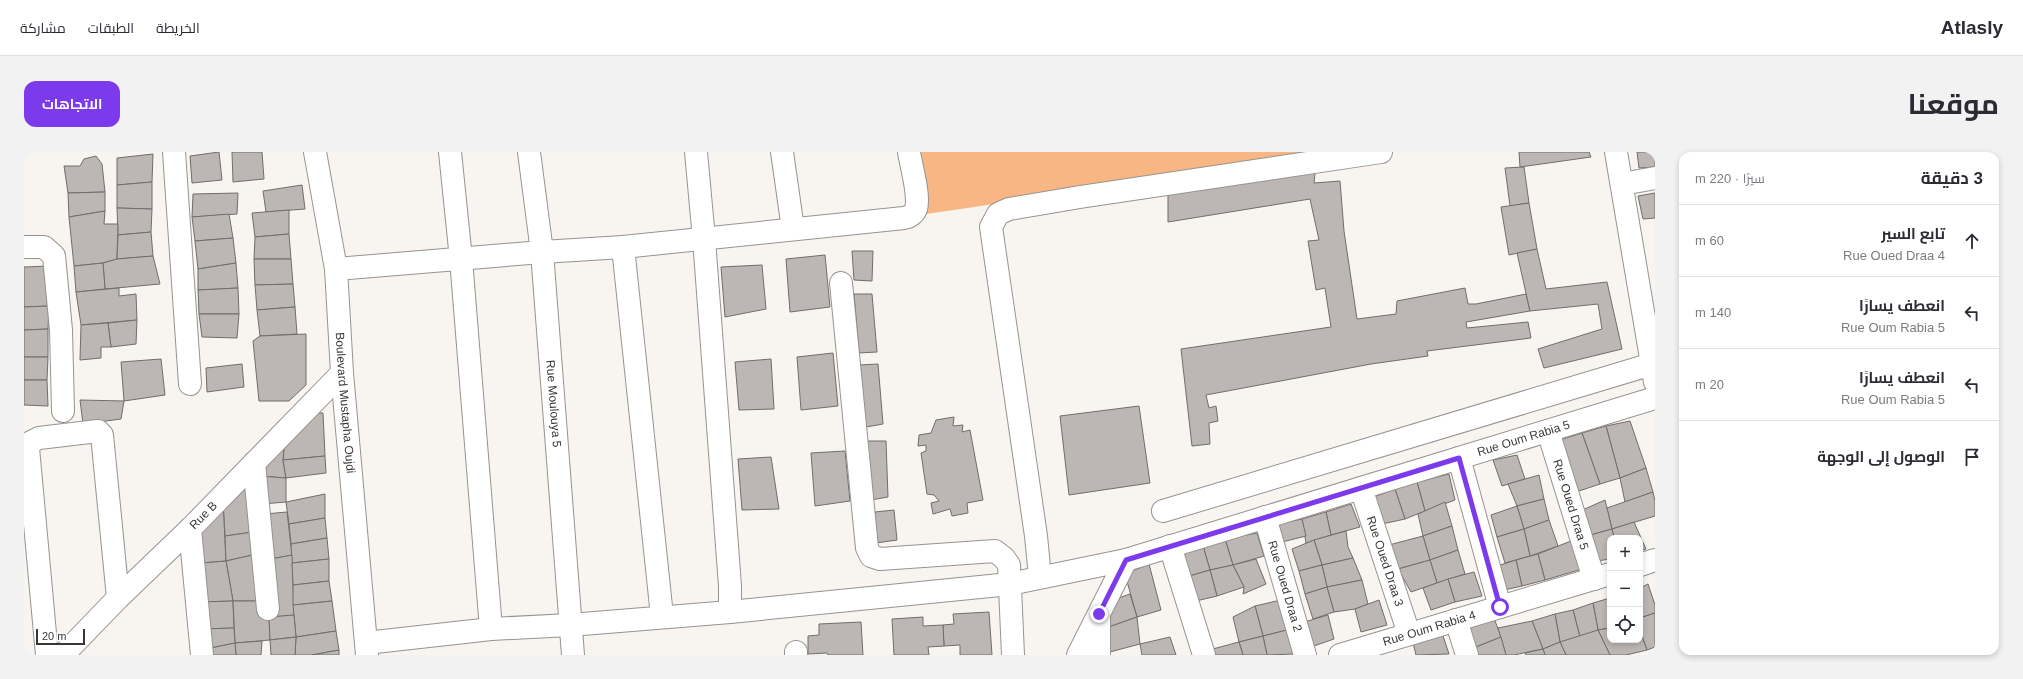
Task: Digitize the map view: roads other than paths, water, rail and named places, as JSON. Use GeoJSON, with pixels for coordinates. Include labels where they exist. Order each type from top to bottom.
{"type":"FeatureCollection","features":[{"type":"Feature","properties":{"kind":"street"},"geometry":{"type":"LineString","coordinates":[[174,152],[190,384]]}},
{"type":"Feature","properties":{"kind":"street","name":"Boulevard Mustapha Oujdi"},"geometry":{"type":"LineString","coordinates":[[315,152],[336,269],[342,373],[366,649]]}},
{"type":"Feature","properties":{"kind":"street"},"geometry":{"type":"LineString","coordinates":[[450,152],[461,259],[491,629]]}},
{"type":"Feature","properties":{"kind":"street","name":"Rue Moulouya 5"},"geometry":{"type":"LineString","coordinates":[[529,152],[542,252],[573,655]]}},
{"type":"Feature","properties":{"kind":"street"},"geometry":{"type":"LineString","coordinates":[[696,152],[730,578],[730,612]]}},
{"type":"Feature","properties":{"kind":"street"},"geometry":{"type":"LineString","coordinates":[[782,152],[794,229]]}},
{"type":"Feature","properties":{"kind":"street"},"geometry":{"type":"LineString","coordinates":[[336,269],[542,252],[623,247],[904,218],[913,214],[916,209],[909,152]]}},
{"type":"Feature","properties":{"kind":"street"},"geometry":{"type":"LineString","coordinates":[[1040,578],[1036,536],[991,227],[998,214],[1009,209],[1080,197],[1381,152]]}},
{"type":"Feature","properties":{"kind":"street"},"geometry":{"type":"LineString","coordinates":[[1164,511],[1653,373],[1616,152]]}},
{"type":"Feature","properties":{"kind":"street"},"geometry":{"type":"LineString","coordinates":[[1622,184],[1655,178]]}},
{"type":"Feature","properties":{"kind":"street"},"geometry":{"type":"LineString","coordinates":[[24,247],[44,247],[54,256],[61,330],[63,411]]}},
{"type":"Feature","properties":{"kind":"street"},"geometry":{"type":"LineString","coordinates":[[623,247],[662,616]]}},
{"type":"Feature","properties":{"kind":"street"},"geometry":{"type":"LineString","coordinates":[[841,283],[867,548],[871,556],[880,559],[995,551],[1004,558],[1009,565],[1013,655]]}},
{"type":"Feature","properties":{"kind":"street","name":"Rue B"},"geometry":{"type":"LineString","coordinates":[[63,655],[118,598],[190,529],[342,373]]}},
{"type":"Feature","properties":{"kind":"street","name":"Rue Oum Rabia 5"},"geometry":{"type":"LineString","coordinates":[[366,649],[491,629],[730,612],[1010,584],[1126,560],[1655,398]]}},
{"type":"Feature","properties":{"kind":"street"},"geometry":{"type":"LineString","coordinates":[[47,655],[28,448],[31,442],[39,438],[98,431],[102,434],[118,598]]}},
{"type":"Feature","properties":{"kind":"street","name":"Rue Oued Draa 5"},"geometry":{"type":"LineString","coordinates":[[1548,431],[1602,576]]}},
{"type":"Feature","properties":{"kind":"street"},"geometry":{"type":"LineString","coordinates":[[1459,458],[1500,607]]}},
{"type":"Feature","properties":{"kind":"street"},"geometry":{"type":"LineString","coordinates":[[254,463],[268,609]]}},
{"type":"Feature","properties":{"kind":"street","name":"Rue Oued Draa 3"},"geometry":{"type":"LineString","coordinates":[[1361,488],[1409,634]]}},
{"type":"Feature","properties":{"kind":"street","name":"Rue Oued Draa 2"},"geometry":{"type":"LineString","coordinates":[[1265,517],[1305,655]]}},
{"type":"Feature","properties":{"kind":"street"},"geometry":{"type":"LineString","coordinates":[[190,529],[202,655]]}},
{"type":"Feature","properties":{"kind":"street"},"geometry":{"type":"LineString","coordinates":[[1170,546],[1204,655]]}},
{"type":"Feature","properties":{"kind":"street"},"geometry":{"type":"LineString","coordinates":[[1078,655],[1126,560]]}},
{"type":"Feature","properties":{"kind":"street"},"geometry":{"type":"LineString","coordinates":[[1643,564],[1655,560]]}},
{"type":"Feature","properties":{"kind":"street","name":"Rue Oum Rabia 4"},"geometry":{"type":"LineString","coordinates":[[1340,655],[1602,576]]}},
{"type":"Feature","properties":{"kind":"street"},"geometry":{"type":"LineString","coordinates":[[1099,614],[1099,655]]}},
{"type":"Feature","properties":{"kind":"street"},"geometry":{"type":"LineString","coordinates":[[1456,620],[1467,655]]}}]}
